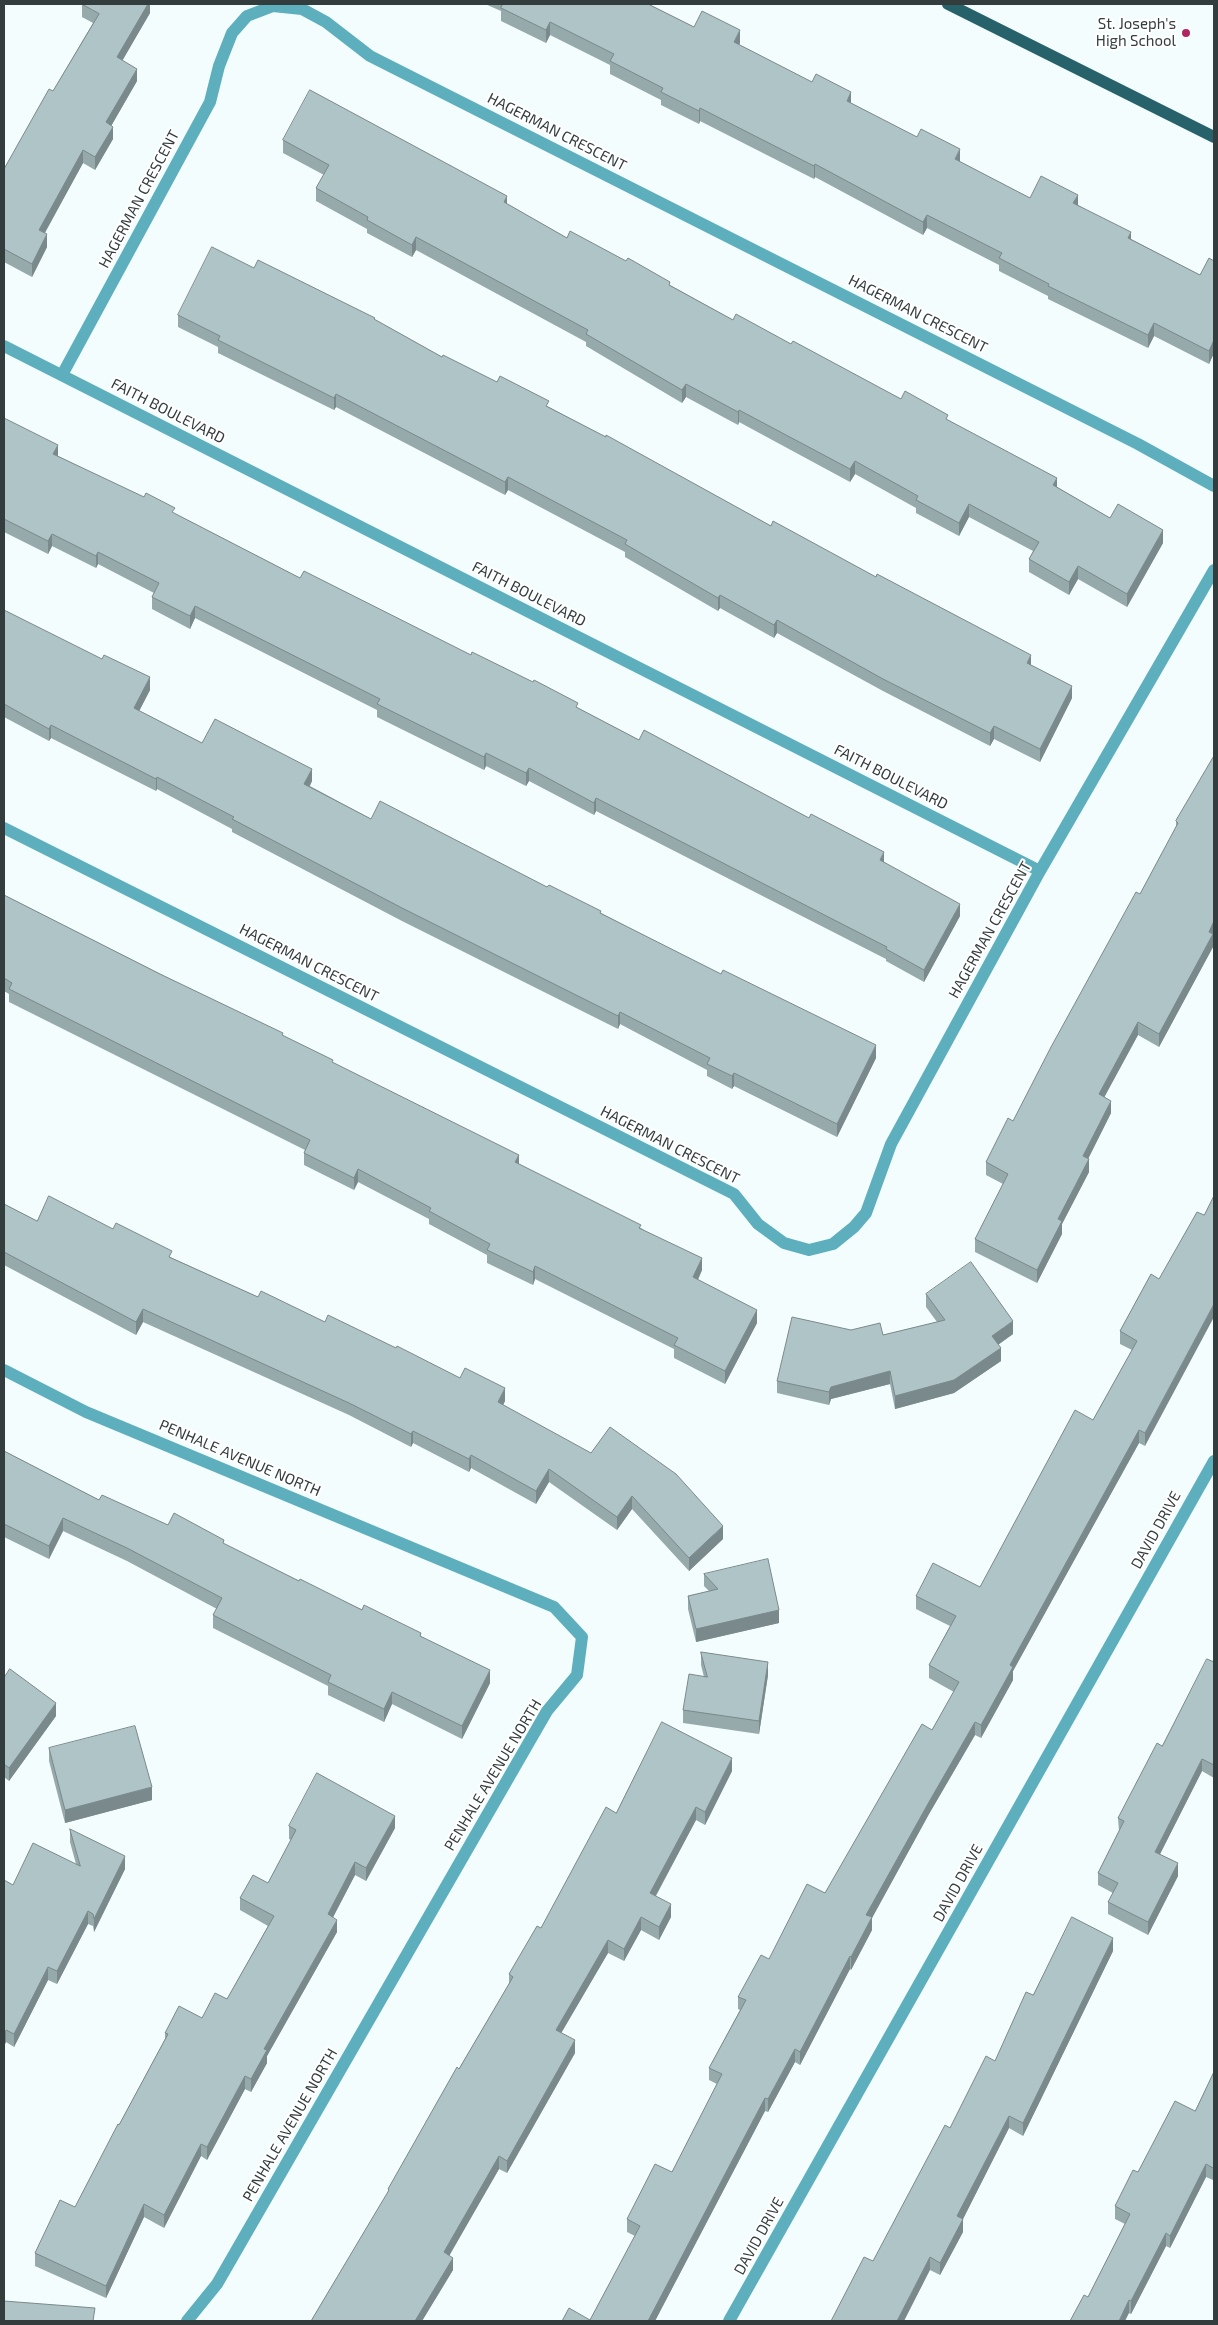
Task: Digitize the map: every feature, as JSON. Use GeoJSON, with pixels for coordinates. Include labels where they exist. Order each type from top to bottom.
{"type":"FeatureCollection","features":[{"type":"Feature","properties":{"kind":"main road"},"geometry":{"type":"LineString","coordinates":[[948,4],[1214,137]]}},
{"type":"Feature","properties":{"kind":"street","name":"HAGERMAN CRESCENT"},"geometry":{"type":"LineString","coordinates":[[62,375],[210,102],[219,66],[232,33],[246,16],[273,6],[302,9],[326,22],[370,56],[1138,444],[1214,486]]}},
{"type":"Feature","properties":{"kind":"street","name":"FAITH BOULEVARD"},"geometry":{"type":"LineString","coordinates":[[4,346],[1040,871]]}},
{"type":"Feature","properties":{"kind":"street","name":"HAGERMAN CRESCENT"},"geometry":{"type":"LineString","coordinates":[[4,828],[734,1194],[758,1224],[784,1243],[809,1250],[833,1244],[854,1227],[866,1213],[874,1197],[892,1144],[1040,871],[1214,570]]}},
{"type":"Feature","properties":{"kind":"street","name":"PENHALE AVENUE NORTH"},"geometry":{"type":"LineString","coordinates":[[4,1370],[86,1412],[554,1607],[582,1637],[577,1675],[547,1711],[218,2284],[187,2321]]}},
{"type":"Feature","properties":{"kind":"street","name":"DAVID DRIVE"},"geometry":{"type":"LineString","coordinates":[[729,2321],[1214,1461]]}},
{"type":"Feature","properties":{"kind":"building"},"geometry":{"type":"Polygon","coordinates":[[[82,4],[148,4],[117,57],[137,69],[106,122],[113,127],[95,157],[83,150],[39,230],[47,234],[32,264],[4,249],[4,169],[49,89],[53,91],[99,14],[82,4]]]}},
{"type":"Feature","properties":{"kind":"building"},"geometry":{"type":"Polygon","coordinates":[[[503,4],[648,4],[694,27],[702,11],[740,30],[734,42],[812,82],[816,74],[851,92],[847,101],[917,137],[921,129],[960,149],[955,159],[1030,198],[1041,176],[1078,195],[1073,203],[1131,232],[1128,238],[1200,275],[1209,258],[1214,261],[1214,340],[1209,351],[1154,323],[1148,335],[1048,286],[1049,284],[999,258],[1002,253],[927,215],[923,222],[815,164],[814,166],[700,108],[699,111],[661,92],[663,88],[610,61],[614,54],[550,22],[546,30],[501,8],[503,4]]]}},
{"type":"Feature","properties":{"kind":"building"},"geometry":{"type":"Polygon","coordinates":[[[310,90],[507,196],[504,202],[567,238],[570,231],[626,261],[628,258],[670,282],[669,285],[733,320],[736,314],[791,344],[793,341],[901,399],[905,391],[948,415],[946,419],[1057,478],[1053,485],[1110,518],[1118,504],[1163,530],[1127,594],[1078,566],[1069,582],[1029,559],[1039,542],[969,504],[959,523],[916,500],[918,496],[855,461],[850,469],[686,384],[682,390],[586,334],[588,330],[416,237],[412,245],[367,220],[368,217],[316,188],[329,165],[283,140],[310,90]]]}},
{"type":"Feature","properties":{"kind":"building"},"geometry":{"type":"Polygon","coordinates":[[[212,247],[254,268],[258,260],[375,318],[442,357],[443,355],[497,382],[500,376],[549,401],[546,406],[606,437],[606,435],[771,526],[773,521],[876,577],[877,574],[1031,655],[1027,663],[1072,686],[1040,749],[994,726],[990,733],[883,679],[777,620],[774,625],[720,595],[718,598],[625,544],[627,540],[508,477],[505,482],[336,394],[334,398],[218,340],[220,336],[178,315],[212,247]]]}},
{"type":"Feature","properties":{"kind":"building"},"geometry":{"type":"Polygon","coordinates":[[[4,418],[58,445],[53,454],[144,497],[146,493],[175,508],[172,512],[300,578],[304,571],[471,655],[472,652],[533,682],[534,680],[578,703],[576,707],[639,740],[644,730],[809,818],[811,814],[884,852],[880,860],[960,904],[924,970],[886,949],[887,947],[596,798],[594,803],[529,768],[526,773],[486,753],[484,757],[377,704],[380,699],[195,606],[190,616],[152,597],[159,583],[98,552],[96,556],[52,534],[48,541],[4,519],[4,418]]]}},
{"type":"Feature","properties":{"kind":"building"},"geometry":{"type":"Polygon","coordinates":[[[4,610],[102,659],[104,655],[150,677],[134,708],[202,743],[215,719],[312,769],[304,784],[371,819],[380,801],[547,887],[549,885],[601,911],[600,913],[721,974],[723,970],[876,1045],[837,1124],[734,1073],[732,1076],[707,1064],[710,1058],[620,1012],[618,1016],[402,908],[232,819],[234,817],[157,777],[156,779],[51,725],[49,729],[4,704],[4,610]]]}},
{"type":"Feature","properties":{"kind":"building"},"geometry":{"type":"Polygon","coordinates":[[[1214,756],[1214,921],[1209,932],[1213,934],[1159,1034],[1138,1022],[1099,1094],[1111,1101],[1083,1156],[1089,1159],[1058,1219],[1062,1221],[1037,1270],[975,1239],[1008,1174],[986,1162],[1008,1118],[1013,1121],[1051,1047],[1136,892],[1140,894],[1178,823],[1176,821],[1214,756]]]}},
{"type":"Feature","properties":{"kind":"building"},"geometry":{"type":"Polygon","coordinates":[[[4,895],[160,974],[283,1033],[282,1035],[333,1060],[332,1062],[519,1155],[515,1162],[641,1225],[639,1228],[702,1258],[693,1277],[757,1310],[725,1371],[674,1345],[678,1338],[535,1266],[533,1272],[487,1250],[490,1244],[429,1211],[431,1208],[358,1169],[354,1178],[304,1153],[310,1140],[9,989],[12,983],[4,978],[4,895]]]}},
{"type":"Feature","properties":{"kind":"building"},"geometry":{"type":"Polygon","coordinates":[[[49,1196],[113,1229],[116,1223],[172,1251],[169,1257],[258,1297],[261,1291],[325,1322],[328,1315],[396,1348],[397,1346],[460,1378],[465,1368],[505,1388],[498,1402],[591,1453],[610,1427],[676,1474],[723,1526],[689,1558],[632,1496],[617,1517],[549,1469],[536,1491],[471,1455],[469,1459],[413,1431],[411,1434],[349,1403],[143,1309],[136,1322],[4,1252],[4,1204],[37,1221],[49,1196]]]}},
{"type":"Feature","properties":{"kind":"building"},"geometry":{"type":"Polygon","coordinates":[[[1214,1196],[1214,1304],[1145,1433],[1139,1430],[1010,1665],[1013,1667],[981,1725],[975,1722],[866,1915],[872,1917],[800,2052],[795,2049],[768,2099],[765,2098],[648,2321],[562,2321],[569,2308],[590,2320],[640,2226],[627,2219],[655,2164],[672,2172],[722,2074],[709,2068],[746,2000],[738,1997],[761,1955],[769,1959],[807,1884],[825,1893],[922,1724],[932,1730],[959,1682],[929,1665],[956,1616],[916,1596],[933,1563],[980,1587],[1075,1410],[1093,1420],[1137,1341],[1120,1331],[1151,1274],[1159,1279],[1197,1212],[1204,1215],[1214,1196]]]}},
{"type":"Feature","properties":{"kind":"building"},"geometry":{"type":"Polygon","coordinates":[[[971,1262],[1013,1321],[992,1336],[1001,1348],[954,1380],[895,1396],[890,1371],[831,1387],[829,1392],[777,1381],[792,1317],[851,1330],[880,1323],[883,1335],[945,1320],[926,1294],[971,1262]]]}},
{"type":"Feature","properties":{"kind":"building"},"geometry":{"type":"Polygon","coordinates":[[[4,1451],[99,1500],[102,1495],[168,1525],[174,1513],[224,1540],[223,1543],[299,1581],[300,1579],[362,1610],[364,1605],[421,1633],[420,1636],[490,1670],[462,1726],[392,1692],[384,1709],[328,1682],[331,1675],[213,1615],[222,1598],[127,1548],[63,1518],[49,1546],[4,1524],[4,1451]]]}},
{"type":"Feature","properties":{"kind":"building"},"geometry":{"type":"Polygon","coordinates":[[[768,1559],[779,1610],[696,1629],[688,1596],[718,1589],[704,1574],[768,1559]]]}},
{"type":"Feature","properties":{"kind":"building"},"geometry":{"type":"Polygon","coordinates":[[[701,1652],[768,1662],[759,1721],[683,1710],[689,1674],[707,1677],[701,1652]]]}},
{"type":"Feature","properties":{"kind":"building"},"geometry":{"type":"Polygon","coordinates":[[[1207,1659],[1214,1662],[1214,1765],[1202,1759],[1155,1852],[1178,1863],[1148,1922],[1108,1902],[1118,1883],[1098,1873],[1124,1821],[1118,1818],[1157,1743],[1162,1746],[1207,1659]]]}},
{"type":"Feature","properties":{"kind":"building"},"geometry":{"type":"Polygon","coordinates":[[[10,1669],[56,1703],[9,1768],[4,1764],[4,1678],[10,1669]]]}},
{"type":"Feature","properties":{"kind":"building"},"geometry":{"type":"Polygon","coordinates":[[[662,1722],[732,1758],[705,1812],[696,1807],[650,1893],[671,1904],[659,1927],[641,1917],[624,1949],[608,1940],[556,2030],[575,2040],[507,2161],[499,2156],[444,2252],[453,2258],[415,2321],[311,2321],[389,2190],[457,2067],[459,2069],[513,1977],[509,1974],[537,1926],[541,1928],[606,1807],[616,1813],[662,1722]]]}},
{"type":"Feature","properties":{"kind":"building"},"geometry":{"type":"Polygon","coordinates":[[[135,1726],[152,1787],[65,1810],[49,1748],[135,1726]]]}},
{"type":"Feature","properties":{"kind":"building"},"geometry":{"type":"Polygon","coordinates":[[[317,1773],[395,1816],[366,1868],[355,1862],[328,1914],[337,1920],[264,2049],[267,2050],[251,2079],[245,2076],[207,2147],[201,2144],[164,2215],[144,2204],[106,2286],[35,2253],[60,2200],[75,2207],[168,2034],[165,2033],[179,2006],[202,2018],[215,1993],[227,1999],[274,1916],[240,1898],[253,1875],[268,1883],[296,1830],[289,1826],[317,1773]]]}},
{"type":"Feature","properties":{"kind":"building"},"geometry":{"type":"Polygon","coordinates":[[[70,1829],[125,1856],[94,1919],[93,1914],[88,1911],[57,1971],[48,1967],[14,2034],[6,2030],[4,2034],[4,1880],[13,1885],[33,1843],[80,1866],[70,1829]]]}},
{"type":"Feature","properties":{"kind":"building"},"geometry":{"type":"Polygon","coordinates":[[[1072,1917],[1113,1938],[1023,2123],[1009,2116],[957,2216],[963,2219],[940,2263],[930,2257],[897,2321],[831,2321],[864,2257],[873,2261],[945,2125],[950,2128],[986,2056],[995,2061],[1026,1992],[1033,1995],[1072,1917]]]}},
{"type":"Feature","properties":{"kind":"building"},"geometry":{"type":"Polygon","coordinates":[[[1214,2072],[1213,2168],[1206,2164],[1170,2236],[1166,2233],[1119,2321],[1070,2321],[1084,2295],[1088,2297],[1130,2214],[1115,2206],[1133,2170],[1138,2172],[1175,2101],[1195,2111],[1214,2072]]]}},
{"type":"Feature","properties":{"kind":"building"},"geometry":{"type":"Polygon","coordinates":[[[4,2301],[95,2308],[93,2321],[4,2321],[4,2301]]]}},
{"type":"Feature","properties":{"kind":"place","name":"St. Joseph's High School"},"geometry":{"type":"Point","coordinates":[1186,33]}}]}
